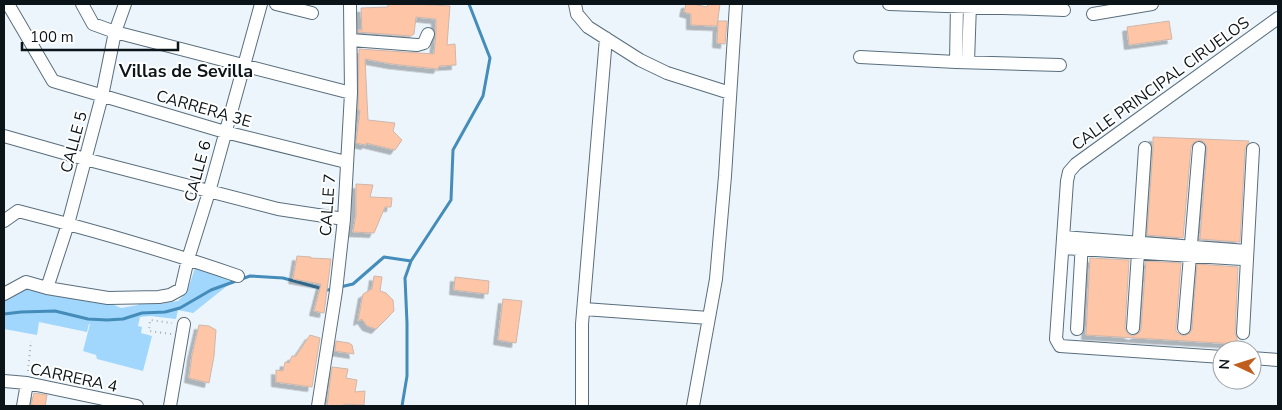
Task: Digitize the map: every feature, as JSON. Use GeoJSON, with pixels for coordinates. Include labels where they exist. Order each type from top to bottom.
{"type":"FeatureCollection","features":[{"type":"Feature","properties":{"kind":"street","name":"CARRERA 3E"},"geometry":{"type":"LineString","coordinates":[[8,4],[53,81],[225,132],[346,162]]}},
{"type":"Feature","properties":{"kind":"street"},"geometry":{"type":"LineString","coordinates":[[82,4],[93,24],[115,32],[351,94]]}},
{"type":"Feature","properties":{"kind":"street","name":"CALLE 5"},"geometry":{"type":"LineString","coordinates":[[47,288],[68,224],[102,96],[115,32],[126,4]]}},
{"type":"Feature","properties":{"kind":"street","name":"CALLE 6"},"geometry":{"type":"LineString","coordinates":[[47,288],[108,298],[160,298],[181,290],[188,259],[209,192],[261,4]]}},
{"type":"Feature","properties":{"kind":"street"},"geometry":{"type":"LineString","coordinates":[[276,4],[312,13]]}},
{"type":"Feature","properties":{"kind":"street","name":"CALLE 7"},"geometry":{"type":"LineString","coordinates":[[318,406],[336,291],[344,219],[351,94],[350,4]]}},
{"type":"Feature","properties":{"kind":"street"},"geometry":{"type":"LineString","coordinates":[[575,4],[578,14],[588,26],[640,60],[667,73],[730,93]]}},
{"type":"Feature","properties":{"kind":"street"},"geometry":{"type":"LineString","coordinates":[[693,406],[716,278],[725,176],[736,4]]}},
{"type":"Feature","properties":{"kind":"street"},"geometry":{"type":"LineString","coordinates":[[889,4],[963,5],[1064,10]]}},
{"type":"Feature","properties":{"kind":"street"},"geometry":{"type":"LineString","coordinates":[[1093,14],[1152,4]]}},
{"type":"Feature","properties":{"kind":"street"},"geometry":{"type":"LineString","coordinates":[[962,62],[963,5]]}},
{"type":"Feature","properties":{"kind":"street","name":"CALLE PRINCIPAL CIRUELOS"},"geometry":{"type":"LineString","coordinates":[[1212,355],[1060,346],[1056,339],[1067,181],[1070,172],[1076,164],[1278,18]]}},
{"type":"Feature","properties":{"kind":"street"},"geometry":{"type":"LineString","coordinates":[[351,40],[416,45],[424,43],[428,34]]}},
{"type":"Feature","properties":{"kind":"street"},"geometry":{"type":"LineString","coordinates":[[582,406],[582,324],[606,38]]}},
{"type":"Feature","properties":{"kind":"street"},"geometry":{"type":"LineString","coordinates":[[860,57],[1060,66]]}},
{"type":"Feature","properties":{"kind":"street"},"geometry":{"type":"LineString","coordinates":[[4,137],[278,209],[344,219]]}},
{"type":"Feature","properties":{"kind":"street"},"geometry":{"type":"LineString","coordinates":[[1133,328],[1145,148]]}},
{"type":"Feature","properties":{"kind":"street"},"geometry":{"type":"LineString","coordinates":[[1184,328],[1199,148]]}},
{"type":"Feature","properties":{"kind":"street"},"geometry":{"type":"LineString","coordinates":[[1243,333],[1253,150]]}},
{"type":"Feature","properties":{"kind":"street"},"geometry":{"type":"LineString","coordinates":[[4,221],[18,212],[68,224],[188,259],[238,276]]}},
{"type":"Feature","properties":{"kind":"street"},"geometry":{"type":"LineString","coordinates":[[1063,243],[1247,255]]}},
{"type":"Feature","properties":{"kind":"street"},"geometry":{"type":"LineString","coordinates":[[1077,329],[1082,244]]}},
{"type":"Feature","properties":{"kind":"street"},"geometry":{"type":"LineString","coordinates":[[4,294],[26,282],[47,288]]}},
{"type":"Feature","properties":{"kind":"street"},"geometry":{"type":"LineString","coordinates":[[584,309],[709,318]]}},
{"type":"Feature","properties":{"kind":"street"},"geometry":{"type":"LineString","coordinates":[[170,406],[180,328]]}},
{"type":"Feature","properties":{"kind":"street"},"geometry":{"type":"LineString","coordinates":[[1262,359],[1278,360]]}},
{"type":"Feature","properties":{"kind":"street","name":"CARRERA 4"},"geometry":{"type":"LineString","coordinates":[[4,381],[27,383],[136,406]]}},
{"type":"Feature","properties":{"kind":"street"},"geometry":{"type":"LineString","coordinates":[[23,406],[27,383]]}},
{"type":"Feature","properties":{"kind":"path"},"geometry":{"type":"LineString","coordinates":[[150,320],[180,328],[149,331],[150,320]]}},
{"type":"Feature","properties":{"kind":"path"},"geometry":{"type":"LineString","coordinates":[[27,383],[31,341]]}},
{"type":"Feature","properties":{"kind":"shaded area"},"geometry":{"type":"Polygon","coordinates":[[[196,265],[237,278],[193,313],[178,310],[176,319],[150,316],[140,317],[138,326],[142,327],[141,333],[152,336],[143,371],[97,359],[96,355],[83,351],[90,324],[87,332],[39,322],[37,335],[4,329],[4,292],[27,284],[103,300],[121,308],[138,305],[143,299],[150,299],[160,304],[178,301],[187,292],[196,265]]]}},
{"type":"Feature","properties":{"kind":"building"},"geometry":{"type":"Polygon","coordinates":[[[388,4],[450,6],[447,45],[455,44],[456,65],[439,66],[438,69],[365,59],[368,120],[395,123],[393,131],[402,140],[395,150],[366,143],[366,145],[356,143],[360,110],[358,110],[359,49],[434,54],[436,19],[416,17],[414,34],[411,36],[358,32],[358,30],[362,30],[361,8],[388,7],[388,4]]]}},
{"type":"Feature","properties":{"kind":"building"},"geometry":{"type":"Polygon","coordinates":[[[686,4],[707,7],[708,4],[720,4],[717,26],[691,25],[691,14],[684,12],[686,4]]]}},
{"type":"Feature","properties":{"kind":"building"},"geometry":{"type":"Polygon","coordinates":[[[718,21],[727,21],[725,44],[717,43],[718,21]]]}},
{"type":"Feature","properties":{"kind":"building"},"geometry":{"type":"Polygon","coordinates":[[[1169,21],[1172,39],[1129,45],[1127,27],[1169,21]]]}},
{"type":"Feature","properties":{"kind":"building"},"geometry":{"type":"Polygon","coordinates":[[[1153,137],[1249,141],[1245,149],[1240,242],[1200,239],[1207,149],[1204,142],[1199,140],[1193,143],[1191,147],[1183,238],[1147,235],[1153,137]]]}},
{"type":"Feature","properties":{"kind":"building"},"geometry":{"type":"Polygon","coordinates":[[[356,184],[373,185],[370,197],[392,198],[391,207],[385,207],[374,233],[353,232],[356,215],[356,184]]]}},
{"type":"Feature","properties":{"kind":"building"},"geometry":{"type":"Polygon","coordinates":[[[297,256],[331,259],[324,313],[314,311],[321,284],[293,279],[297,256]]]}},
{"type":"Feature","properties":{"kind":"building"},"geometry":{"type":"Polygon","coordinates":[[[1090,258],[1129,260],[1125,327],[1128,334],[1133,336],[1139,333],[1141,329],[1146,261],[1181,263],[1176,331],[1184,336],[1190,333],[1192,329],[1197,264],[1238,267],[1235,333],[1237,340],[1212,340],[1212,343],[1086,335],[1090,258]]]}},
{"type":"Feature","properties":{"kind":"building"},"geometry":{"type":"Polygon","coordinates":[[[374,276],[382,277],[380,291],[386,293],[393,300],[394,311],[376,329],[367,326],[362,319],[358,321],[363,294],[372,289],[374,276]]]}},
{"type":"Feature","properties":{"kind":"building"},"geometry":{"type":"Polygon","coordinates":[[[455,277],[489,281],[488,294],[454,290],[455,277]]]}},
{"type":"Feature","properties":{"kind":"building"},"geometry":{"type":"Polygon","coordinates":[[[503,299],[522,301],[516,343],[498,340],[503,299]]]}},
{"type":"Feature","properties":{"kind":"building"},"geometry":{"type":"Polygon","coordinates":[[[199,325],[209,326],[216,330],[209,383],[189,378],[199,325]]]}},
{"type":"Feature","properties":{"kind":"building"},"geometry":{"type":"Polygon","coordinates":[[[310,335],[320,338],[312,387],[276,382],[276,370],[283,371],[285,362],[289,363],[292,356],[296,356],[310,335]]]}},
{"type":"Feature","properties":{"kind":"building"},"geometry":{"type":"Polygon","coordinates":[[[336,341],[352,345],[354,354],[335,351],[336,341]]]}},
{"type":"Feature","properties":{"kind":"building"},"geometry":{"type":"Polygon","coordinates":[[[332,367],[348,369],[346,378],[357,380],[355,392],[365,391],[364,405],[344,404],[343,406],[327,406],[332,367]]]}},
{"type":"Feature","properties":{"kind":"building"},"geometry":{"type":"Polygon","coordinates":[[[34,393],[47,395],[45,406],[31,405],[34,393]]]}},
{"type":"Feature","properties":{"kind":"waterway"},"geometry":{"type":"LineString","coordinates":[[402,406],[407,376],[405,278],[411,261],[451,200],[453,150],[483,96],[490,58],[469,4]]}},
{"type":"Feature","properties":{"kind":"waterway"},"geometry":{"type":"LineString","coordinates":[[340,287],[353,284],[384,257],[411,261]]}},
{"type":"Feature","properties":{"kind":"waterway"},"geometry":{"type":"LineString","coordinates":[[4,314],[55,311],[88,319],[123,319],[142,313],[165,312],[180,308],[211,290],[250,276],[283,278],[327,290],[334,289]]}},
{"type":"Feature","properties":{"kind":"district","name":"Villas de Sevilla"},"geometry":{"type":"Point","coordinates":[186,71]}}]}
